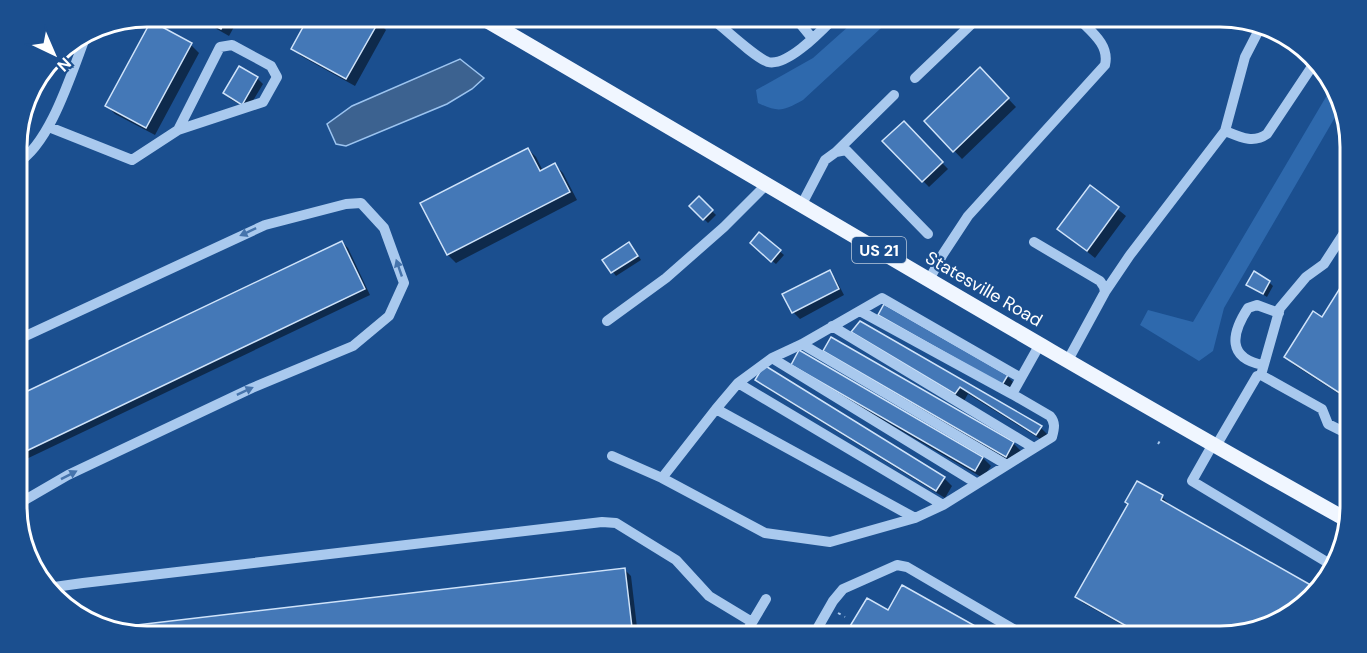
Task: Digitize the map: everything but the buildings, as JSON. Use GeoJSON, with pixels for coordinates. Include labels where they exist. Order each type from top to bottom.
{"type":"FeatureCollection","features":[{"type":"Feature","properties":{"kind":"main road","name":"Statesville Road"},"geometry":{"type":"LineString","coordinates":[[498,27],[928,280],[1339,516]]}},
{"type":"Feature","properties":{"kind":"street"},"geometry":{"type":"LineString","coordinates":[[723,27],[770,62],[783,60],[824,27]]}},
{"type":"Feature","properties":{"kind":"street"},"geometry":{"type":"LineString","coordinates":[[803,27],[812,38]]}},
{"type":"Feature","properties":{"kind":"street"},"geometry":{"type":"LineString","coordinates":[[915,78],[968,27]]}},
{"type":"Feature","properties":{"kind":"street"},"geometry":{"type":"LineString","coordinates":[[928,280],[968,216],[1105,65],[1107,56],[1104,47],[1086,27]]}},
{"type":"Feature","properties":{"kind":"street"},"geometry":{"type":"LineString","coordinates":[[1068,360],[1105,292],[1130,255],[1225,131],[1245,57],[1258,33]]}},
{"type":"Feature","properties":{"kind":"street"},"geometry":{"type":"LineString","coordinates":[[49,127],[132,160],[178,130],[263,102],[277,77],[271,66],[232,45],[220,47],[178,130]]}},
{"type":"Feature","properties":{"kind":"street"},"geometry":{"type":"LineString","coordinates":[[27,154],[49,127],[82,46]]}},
{"type":"Feature","properties":{"kind":"street"},"geometry":{"type":"LineString","coordinates":[[1225,131],[1250,140],[1260,139],[1267,134],[1310,68]]}},
{"type":"Feature","properties":{"kind":"street"},"geometry":{"type":"LineString","coordinates":[[802,204],[825,160],[894,95]]}},
{"type":"Feature","properties":{"kind":"street"},"geometry":{"type":"LineString","coordinates":[[836,152],[846,150],[928,234]]}},
{"type":"Feature","properties":{"kind":"street"},"geometry":{"type":"LineString","coordinates":[[607,321],[666,278],[724,227],[767,184]]}},
{"type":"Feature","properties":{"kind":"street"},"geometry":{"type":"LineString","coordinates":[[27,334],[265,225],[346,204],[361,203],[384,228],[404,283],[389,316],[353,346],[252,388],[68,475],[27,499]]}},
{"type":"Feature","properties":{"kind":"street"},"geometry":{"type":"LineString","coordinates":[[1326,562],[1192,481],[1262,370],[1280,308],[1306,277],[1324,264],[1340,239]]}},
{"type":"Feature","properties":{"kind":"street"},"geometry":{"type":"LineString","coordinates":[[1034,242],[1100,281],[1105,292]]}},
{"type":"Feature","properties":{"kind":"street"},"geometry":{"type":"LineString","coordinates":[[662,478],[738,383],[772,358],[802,344],[882,298],[1021,378]]}},
{"type":"Feature","properties":{"kind":"street"},"geometry":{"type":"LineString","coordinates":[[1279,313],[1257,305],[1248,308],[1239,321],[1234,342],[1240,356],[1262,370],[1266,376],[1322,409],[1328,424],[1340,430]]}},
{"type":"Feature","properties":{"kind":"street"},"geometry":{"type":"LineString","coordinates":[[612,456],[662,478],[765,533],[830,542],[915,518],[943,505],[1052,437],[1054,420],[1050,416],[860,311]]}},
{"type":"Feature","properties":{"kind":"street"},"geometry":{"type":"LineString","coordinates":[[832,326],[1034,448]]}},
{"type":"Feature","properties":{"kind":"street"},"geometry":{"type":"LineString","coordinates":[[802,344],[1007,465]]}},
{"type":"Feature","properties":{"kind":"street"},"geometry":{"type":"LineString","coordinates":[[1012,394],[1040,344]]}},
{"type":"Feature","properties":{"kind":"street"},"geometry":{"type":"LineString","coordinates":[[772,358],[976,483]]}},
{"type":"Feature","properties":{"kind":"street"},"geometry":{"type":"LineString","coordinates":[[738,383],[943,505]]}},
{"type":"Feature","properties":{"kind":"street"},"geometry":{"type":"LineString","coordinates":[[716,409],[915,518]]}},
{"type":"Feature","properties":{"kind":"street"},"geometry":{"type":"LineString","coordinates":[[58,586],[616,523],[676,560],[709,596],[752,622]]}},
{"type":"Feature","properties":{"kind":"street"},"geometry":{"type":"LineString","coordinates":[[819,626],[843,589],[897,565],[907,567],[1008,626]]}},
{"type":"Feature","properties":{"kind":"street"},"geometry":{"type":"LineString","coordinates":[[750,626],[766,598]]}},
{"type":"Feature","properties":{"kind":"path"},"geometry":{"type":"LineString","coordinates":[[1158,444],[1161,439]]}},
{"type":"Feature","properties":{"kind":"shaded area"},"geometry":{"type":"Polygon","coordinates":[[[848,27],[882,27],[803,100],[781,109],[758,103],[756,90],[813,58],[848,27]]]}},
{"type":"Feature","properties":{"kind":"shaded area"},"geometry":{"type":"Polygon","coordinates":[[[460,59],[484,78],[472,89],[447,104],[346,146],[336,144],[327,124],[352,106],[460,59]]]}},
{"type":"Feature","properties":{"kind":"shaded area"},"geometry":{"type":"Polygon","coordinates":[[[1328,94],[1336,116],[1224,308],[1213,351],[1199,361],[1140,325],[1148,310],[1193,322],[1328,94]]]}}]}
